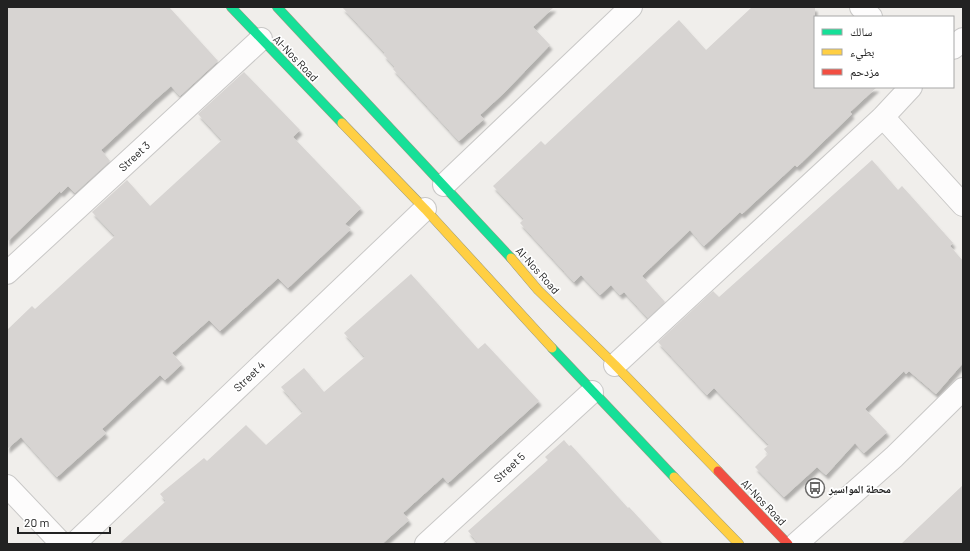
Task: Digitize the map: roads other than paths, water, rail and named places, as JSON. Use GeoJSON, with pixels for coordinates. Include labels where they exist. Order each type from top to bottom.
{"type":"FeatureCollection","features":[{"type":"Feature","properties":{"kind":"main road","name":"Al-Nos Road"},"geometry":{"type":"LineString","coordinates":[[231,7],[425,209],[592,392],[739,544]]}},
{"type":"Feature","properties":{"kind":"main road","name":"Al-Nos Road"},"geometry":{"type":"LineString","coordinates":[[285,9],[538,290],[615,365],[788,544]]}},
{"type":"Feature","properties":{"kind":"street"},"geometry":{"type":"LineString","coordinates":[[444,185],[632,7]]}},
{"type":"Feature","properties":{"kind":"street"},"geometry":{"type":"LineString","coordinates":[[861,7],[870,16]]}},
{"type":"Feature","properties":{"kind":"street"},"geometry":{"type":"LineString","coordinates":[[954,47],[963,38]]}},
{"type":"Feature","properties":{"kind":"street","name":"Street 3"},"geometry":{"type":"LineString","coordinates":[[7,273],[261,39]]}},
{"type":"Feature","properties":{"kind":"street"},"geometry":{"type":"LineString","coordinates":[[615,365],[883,117],[911,88]]}},
{"type":"Feature","properties":{"kind":"street"},"geometry":{"type":"LineString","coordinates":[[883,117],[963,206]]}},
{"type":"Feature","properties":{"kind":"street","name":"Street 4"},"geometry":{"type":"LineString","coordinates":[[74,544],[425,209]]}},
{"type":"Feature","properties":{"kind":"street"},"geometry":{"type":"LineString","coordinates":[[796,544],[894,457],[963,389]]}},
{"type":"Feature","properties":{"kind":"street","name":"Street 5"},"geometry":{"type":"LineString","coordinates":[[426,544],[592,392]]}},
{"type":"Feature","properties":{"kind":"street"},"geometry":{"type":"LineString","coordinates":[[7,486],[62,544]]}},
{"type":"Feature","properties":{"kind":"place","name":"محطة المواسير"},"geometry":{"type":"Point","coordinates":[815,488]}}]}
